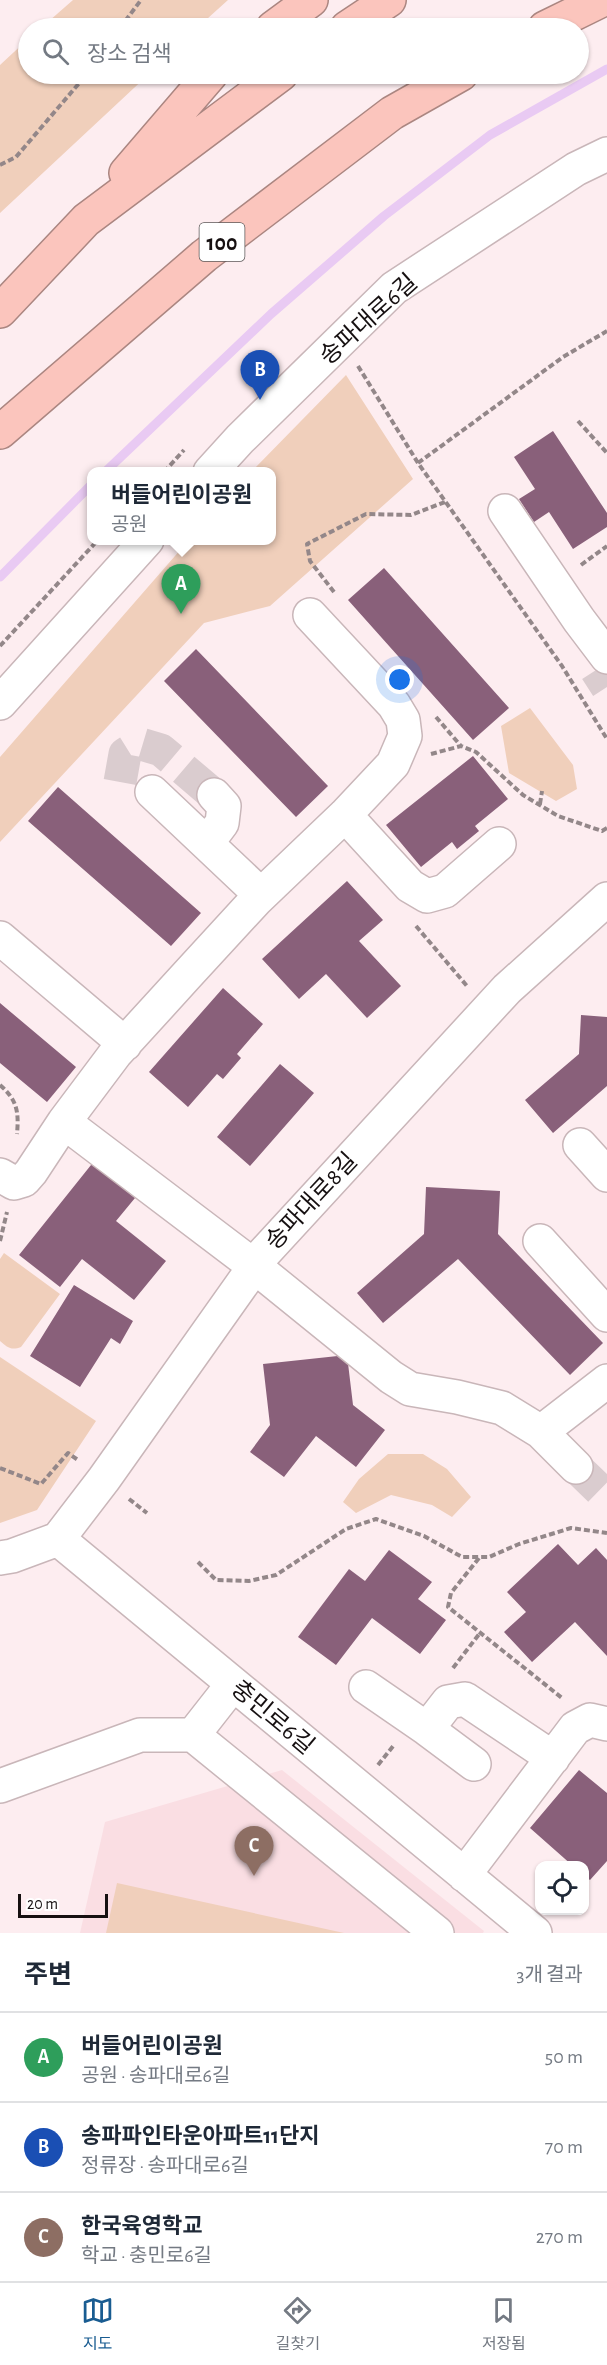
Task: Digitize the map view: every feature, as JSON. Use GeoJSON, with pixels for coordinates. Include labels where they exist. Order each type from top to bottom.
{"type":"FeatureCollection","features":[{"type":"Feature","properties":{"kind":"highway"},"geometry":{"type":"LineString","coordinates":[[258,18],[273,0]]}},
{"type":"Feature","properties":{"kind":"highway"},"geometry":{"type":"LineString","coordinates":[[287,18],[311,0]]}},
{"type":"Feature","properties":{"kind":"highway"},"geometry":{"type":"LineString","coordinates":[[362,18],[389,0]]}},
{"type":"Feature","properties":{"kind":"highway"},"geometry":{"type":"LineString","coordinates":[[546,18],[570,0]]}},
{"type":"Feature","properties":{"kind":"highway"},"geometry":{"type":"LineString","coordinates":[[565,18],[602,0]]}},
{"type":"Feature","properties":{"kind":"highway"},"geometry":{"type":"LineString","coordinates":[[0,311],[86,220],[203,84]]}},
{"type":"Feature","properties":{"kind":"highway"},"geometry":{"type":"LineString","coordinates":[[86,220],[268,84]]}},
{"type":"Feature","properties":{"kind":"highway","name":"100"},"geometry":{"type":"LineString","coordinates":[[0,432],[204,256],[392,113],[443,84]]}},
{"type":"Feature","properties":{"kind":"street","name":"송파대로6길"},"geometry":{"type":"LineString","coordinates":[[214,467],[394,288],[576,169],[607,154]]}},
{"type":"Feature","properties":{"kind":"street"},"geometry":{"type":"LineString","coordinates":[[505,511],[607,657]]}},
{"type":"Feature","properties":{"kind":"street"},"geometry":{"type":"LineString","coordinates":[[0,703],[142,545]]}},
{"type":"Feature","properties":{"kind":"street"},"geometry":{"type":"LineString","coordinates":[[7,1179],[24,1180],[64,1122],[125,1044],[261,895],[345,815],[393,764],[405,736],[403,720],[394,705],[310,615]]}},
{"type":"Feature","properties":{"kind":"street"},"geometry":{"type":"LineString","coordinates":[[152,792],[261,895]]}},
{"type":"Feature","properties":{"kind":"street"},"geometry":{"type":"LineString","coordinates":[[207,843],[222,823],[224,806],[214,795]]}},
{"type":"Feature","properties":{"kind":"street"},"geometry":{"type":"LineString","coordinates":[[345,815],[410,886],[427,896],[445,891],[500,844]]}},
{"type":"Feature","properties":{"kind":"street","name":"송파대로8길"},"geometry":{"type":"LineString","coordinates":[[58,1539],[104,1479],[264,1253],[507,989],[607,899]]}},
{"type":"Feature","properties":{"kind":"street"},"geometry":{"type":"LineString","coordinates":[[0,938],[125,1044]]}},
{"type":"Feature","properties":{"kind":"street"},"geometry":{"type":"LineString","coordinates":[[64,1122],[254,1266],[391,1377],[410,1389],[502,1408],[541,1432],[576,1467]]}},
{"type":"Feature","properties":{"kind":"street"},"geometry":{"type":"LineString","coordinates":[[580,1145],[607,1175]]}},
{"type":"Feature","properties":{"kind":"street"},"geometry":{"type":"LineString","coordinates":[[540,1241],[607,1315]]}},
{"type":"Feature","properties":{"kind":"street"},"geometry":{"type":"LineString","coordinates":[[541,1432],[607,1381]]}},
{"type":"Feature","properties":{"kind":"street"},"geometry":{"type":"LineString","coordinates":[[0,1558],[12,1556],[58,1539]]}},
{"type":"Feature","properties":{"kind":"street","name":"충민로6길"},"geometry":{"type":"LineString","coordinates":[[58,1539],[464,1875],[499,1920],[535,1933]]}},
{"type":"Feature","properties":{"kind":"street"},"geometry":{"type":"LineString","coordinates":[[194,1735],[233,1684]]}},
{"type":"Feature","properties":{"kind":"street"},"geometry":{"type":"LineString","coordinates":[[366,1687],[474,1764]]}},
{"type":"Feature","properties":{"kind":"street"},"geometry":{"type":"LineString","coordinates":[[420,1724],[448,1702],[465,1699],[552,1758]]}},
{"type":"Feature","properties":{"kind":"street"},"geometry":{"type":"LineString","coordinates":[[464,1875],[575,1728],[598,1722]]}},
{"type":"Feature","properties":{"kind":"street"},"geometry":{"type":"LineString","coordinates":[[0,1786],[140,1735],[194,1735],[437,1933]]}},
{"type":"Feature","properties":{"kind":"path"},"geometry":{"type":"LineString","coordinates":[[128,18],[141,0]]}},
{"type":"Feature","properties":{"kind":"path"},"geometry":{"type":"LineString","coordinates":[[0,165],[16,157],[78,84]]}},
{"type":"Feature","properties":{"kind":"path"},"geometry":{"type":"LineString","coordinates":[[418,463],[563,357],[607,331]]}},
{"type":"Feature","properties":{"kind":"path"},"geometry":{"type":"LineString","coordinates":[[353,358],[418,463],[562,666],[607,739]]}},
{"type":"Feature","properties":{"kind":"path"},"geometry":{"type":"LineString","coordinates":[[578,421],[607,453]]}},
{"type":"Feature","properties":{"kind":"path"},"geometry":{"type":"LineString","coordinates":[[339,597],[310,561],[307,544],[366,514],[411,515],[445,502]]}},
{"type":"Feature","properties":{"kind":"path"},"geometry":{"type":"LineString","coordinates":[[0,646],[93,545]]}},
{"type":"Feature","properties":{"kind":"path"},"geometry":{"type":"LineString","coordinates":[[424,761],[432,753],[461,746],[476,752],[523,795],[558,816],[602,831],[607,828]]}},
{"type":"Feature","properties":{"kind":"path"},"geometry":{"type":"LineString","coordinates":[[540,804],[542,791]]}},
{"type":"Feature","properties":{"kind":"path"},"geometry":{"type":"LineString","coordinates":[[0,1085],[13,1096],[19,1118],[7,1179]]}},
{"type":"Feature","properties":{"kind":"path"},"geometry":{"type":"LineString","coordinates":[[0,1468],[41,1484],[68,1452],[104,1479]]}},
{"type":"Feature","properties":{"kind":"path"},"geometry":{"type":"LineString","coordinates":[[198,1562],[216,1580],[249,1581],[276,1575],[346,1529],[376,1519],[424,1536],[462,1557],[489,1557],[519,1544],[570,1528],[607,1533]]}},
{"type":"Feature","properties":{"kind":"path"},"geometry":{"type":"LineString","coordinates":[[480,1557],[451,1593],[448,1607],[598,1722]]}},
{"type":"Feature","properties":{"kind":"path"},"geometry":{"type":"LineString","coordinates":[[360,1789],[420,1724]]}},
{"type":"Feature","properties":{"kind":"shaded area"},"geometry":{"type":"Polygon","coordinates":[[[73,0],[228,0],[208,18],[52,18],[73,0]]]}},
{"type":"Feature","properties":{"kind":"shaded area"},"geometry":{"type":"Polygon","coordinates":[[[18,48],[18,84],[138,84],[0,213],[0,65],[18,48]]]}},
{"type":"Feature","properties":{"kind":"shaded area"},"geometry":{"type":"Polygon","coordinates":[[[346,375],[413,479],[270,606],[204,623],[0,842],[0,757],[185,545],[276,545],[276,467],[256,467],[346,375]]]}},
{"type":"Feature","properties":{"kind":"shaded area"},"geometry":{"type":"Polygon","coordinates":[[[530,708],[573,765],[577,789],[556,801],[509,773],[501,726],[530,708]]]}},
{"type":"Feature","properties":{"kind":"shaded area"},"geometry":{"type":"Polygon","coordinates":[[[4,1253],[60,1294],[21,1347],[14,1349],[0,1341],[0,1259],[4,1253]]]}},
{"type":"Feature","properties":{"kind":"shaded area"},"geometry":{"type":"Polygon","coordinates":[[[0,1357],[96,1421],[37,1510],[0,1523],[0,1357]]]}},
{"type":"Feature","properties":{"kind":"shaded area"},"geometry":{"type":"Polygon","coordinates":[[[388,1454],[423,1454],[447,1469],[471,1497],[452,1517],[432,1505],[391,1495],[356,1513],[343,1502],[359,1479],[388,1454]]]}},
{"type":"Feature","properties":{"kind":"shaded area"},"geometry":{"type":"Polygon","coordinates":[[[282,1770],[484,1931],[483,1933],[80,1933],[105,1822],[282,1770]]]}},
{"type":"Feature","properties":{"kind":"shaded area"},"geometry":{"type":"Polygon","coordinates":[[[117,1883],[344,1933],[106,1933],[117,1883]]]}},
{"type":"Feature","properties":{"kind":"building"},"geometry":{"type":"Polygon","coordinates":[[[553,431],[607,513],[607,527],[573,549],[549,512],[534,522],[519,499],[535,489],[514,457],[553,431]]]}},
{"type":"Feature","properties":{"kind":"building"},"geometry":{"type":"Polygon","coordinates":[[[384,568],[509,708],[473,740],[348,600],[384,568]]]}},
{"type":"Feature","properties":{"kind":"building"},"geometry":{"type":"Polygon","coordinates":[[[196,649],[328,786],[296,817],[164,681],[196,649]]]}},
{"type":"Feature","properties":{"kind":"building"},"geometry":{"type":"Polygon","coordinates":[[[473,756],[508,799],[475,826],[479,831],[457,849],[452,842],[421,867],[386,825],[473,756]]]}},
{"type":"Feature","properties":{"kind":"building"},"geometry":{"type":"Polygon","coordinates":[[[58,787],[201,913],[171,946],[28,821],[58,787]]]}},
{"type":"Feature","properties":{"kind":"building"},"geometry":{"type":"Polygon","coordinates":[[[347,881],[383,920],[359,941],[401,986],[367,1018],[326,974],[299,999],[262,959],[347,881]]]}},
{"type":"Feature","properties":{"kind":"building"},"geometry":{"type":"Polygon","coordinates":[[[223,988],[263,1024],[237,1054],[241,1058],[223,1079],[217,1074],[188,1107],[149,1072],[223,988]]]}},
{"type":"Feature","properties":{"kind":"building"},"geometry":{"type":"Polygon","coordinates":[[[0,1003],[76,1067],[47,1102],[0,1063],[0,1003]]]}},
{"type":"Feature","properties":{"kind":"building"},"geometry":{"type":"Polygon","coordinates":[[[581,1015],[607,1017],[607,1086],[553,1133],[525,1100],[579,1054],[581,1015]]]}},
{"type":"Feature","properties":{"kind":"building"},"geometry":{"type":"Polygon","coordinates":[[[280,1064],[314,1093],[250,1166],[217,1137],[280,1064]]]}},
{"type":"Feature","properties":{"kind":"building"},"geometry":{"type":"Polygon","coordinates":[[[95,1160],[127,1186],[125,1190],[135,1198],[116,1221],[166,1261],[134,1300],[82,1259],[60,1287],[19,1255],[95,1160]]]}},
{"type":"Feature","properties":{"kind":"building"},"geometry":{"type":"Polygon","coordinates":[[[426,1187],[500,1191],[498,1234],[603,1343],[570,1375],[458,1259],[383,1323],[357,1293],[424,1234],[426,1187]]]}},
{"type":"Feature","properties":{"kind":"building"},"geometry":{"type":"Polygon","coordinates":[[[74,1285],[133,1321],[120,1344],[111,1338],[80,1387],[30,1356],[74,1285]]]}},
{"type":"Feature","properties":{"kind":"building"},"geometry":{"type":"Polygon","coordinates":[[[347,1355],[353,1405],[385,1430],[356,1467],[316,1436],[284,1477],[250,1452],[270,1425],[263,1364],[347,1355]]]}},
{"type":"Feature","properties":{"kind":"building"},"geometry":{"type":"Polygon","coordinates":[[[558,1544],[578,1565],[596,1548],[607,1560],[607,1656],[575,1622],[532,1662],[504,1632],[526,1612],[507,1592],[558,1544]]]}},
{"type":"Feature","properties":{"kind":"building"},"geometry":{"type":"Polygon","coordinates":[[[389,1550],[432,1582],[418,1599],[446,1620],[420,1654],[372,1618],[336,1665],[298,1637],[349,1569],[365,1581],[389,1550]]]}},
{"type":"Feature","properties":{"kind":"building"},"geometry":{"type":"Polygon","coordinates":[[[579,1770],[607,1793],[607,1861],[590,1880],[589,1861],[567,1861],[530,1828],[579,1770]]]}},
{"type":"Feature","properties":{"kind":"waterway"},"geometry":{"type":"LineString","coordinates":[[589,79],[607,69]]}},
{"type":"Feature","properties":{"kind":"waterway"},"geometry":{"type":"LineString","coordinates":[[110,467],[271,314],[384,216],[490,135],[580,84]]}},
{"type":"Feature","properties":{"kind":"waterway"},"geometry":{"type":"LineString","coordinates":[[0,577],[87,489]]}},
{"type":"Feature","properties":{"kind":"tunnel"},"geometry":{"type":"LineString","coordinates":[[596,670],[607,687]]}},
{"type":"Feature","properties":{"kind":"tunnel"},"geometry":{"type":"LineString","coordinates":[[120,782],[125,754],[141,744],[161,750],[214,795]]}},
{"type":"Feature","properties":{"kind":"tunnel"},"geometry":{"type":"LineString","coordinates":[[576,1467],[607,1497]]}},
{"type":"Feature","properties":{"kind":"place","name":"송파파인타운아파트11단지"},"geometry":{"type":"Point","coordinates":[260,400]}},
{"type":"Feature","properties":{"kind":"place","name":"버들어린이공원"},"geometry":{"type":"Point","coordinates":[181,614]}},
{"type":"Feature","properties":{"kind":"place","name":"한국육영학교"},"geometry":{"type":"Point","coordinates":[254,1876]}}]}
